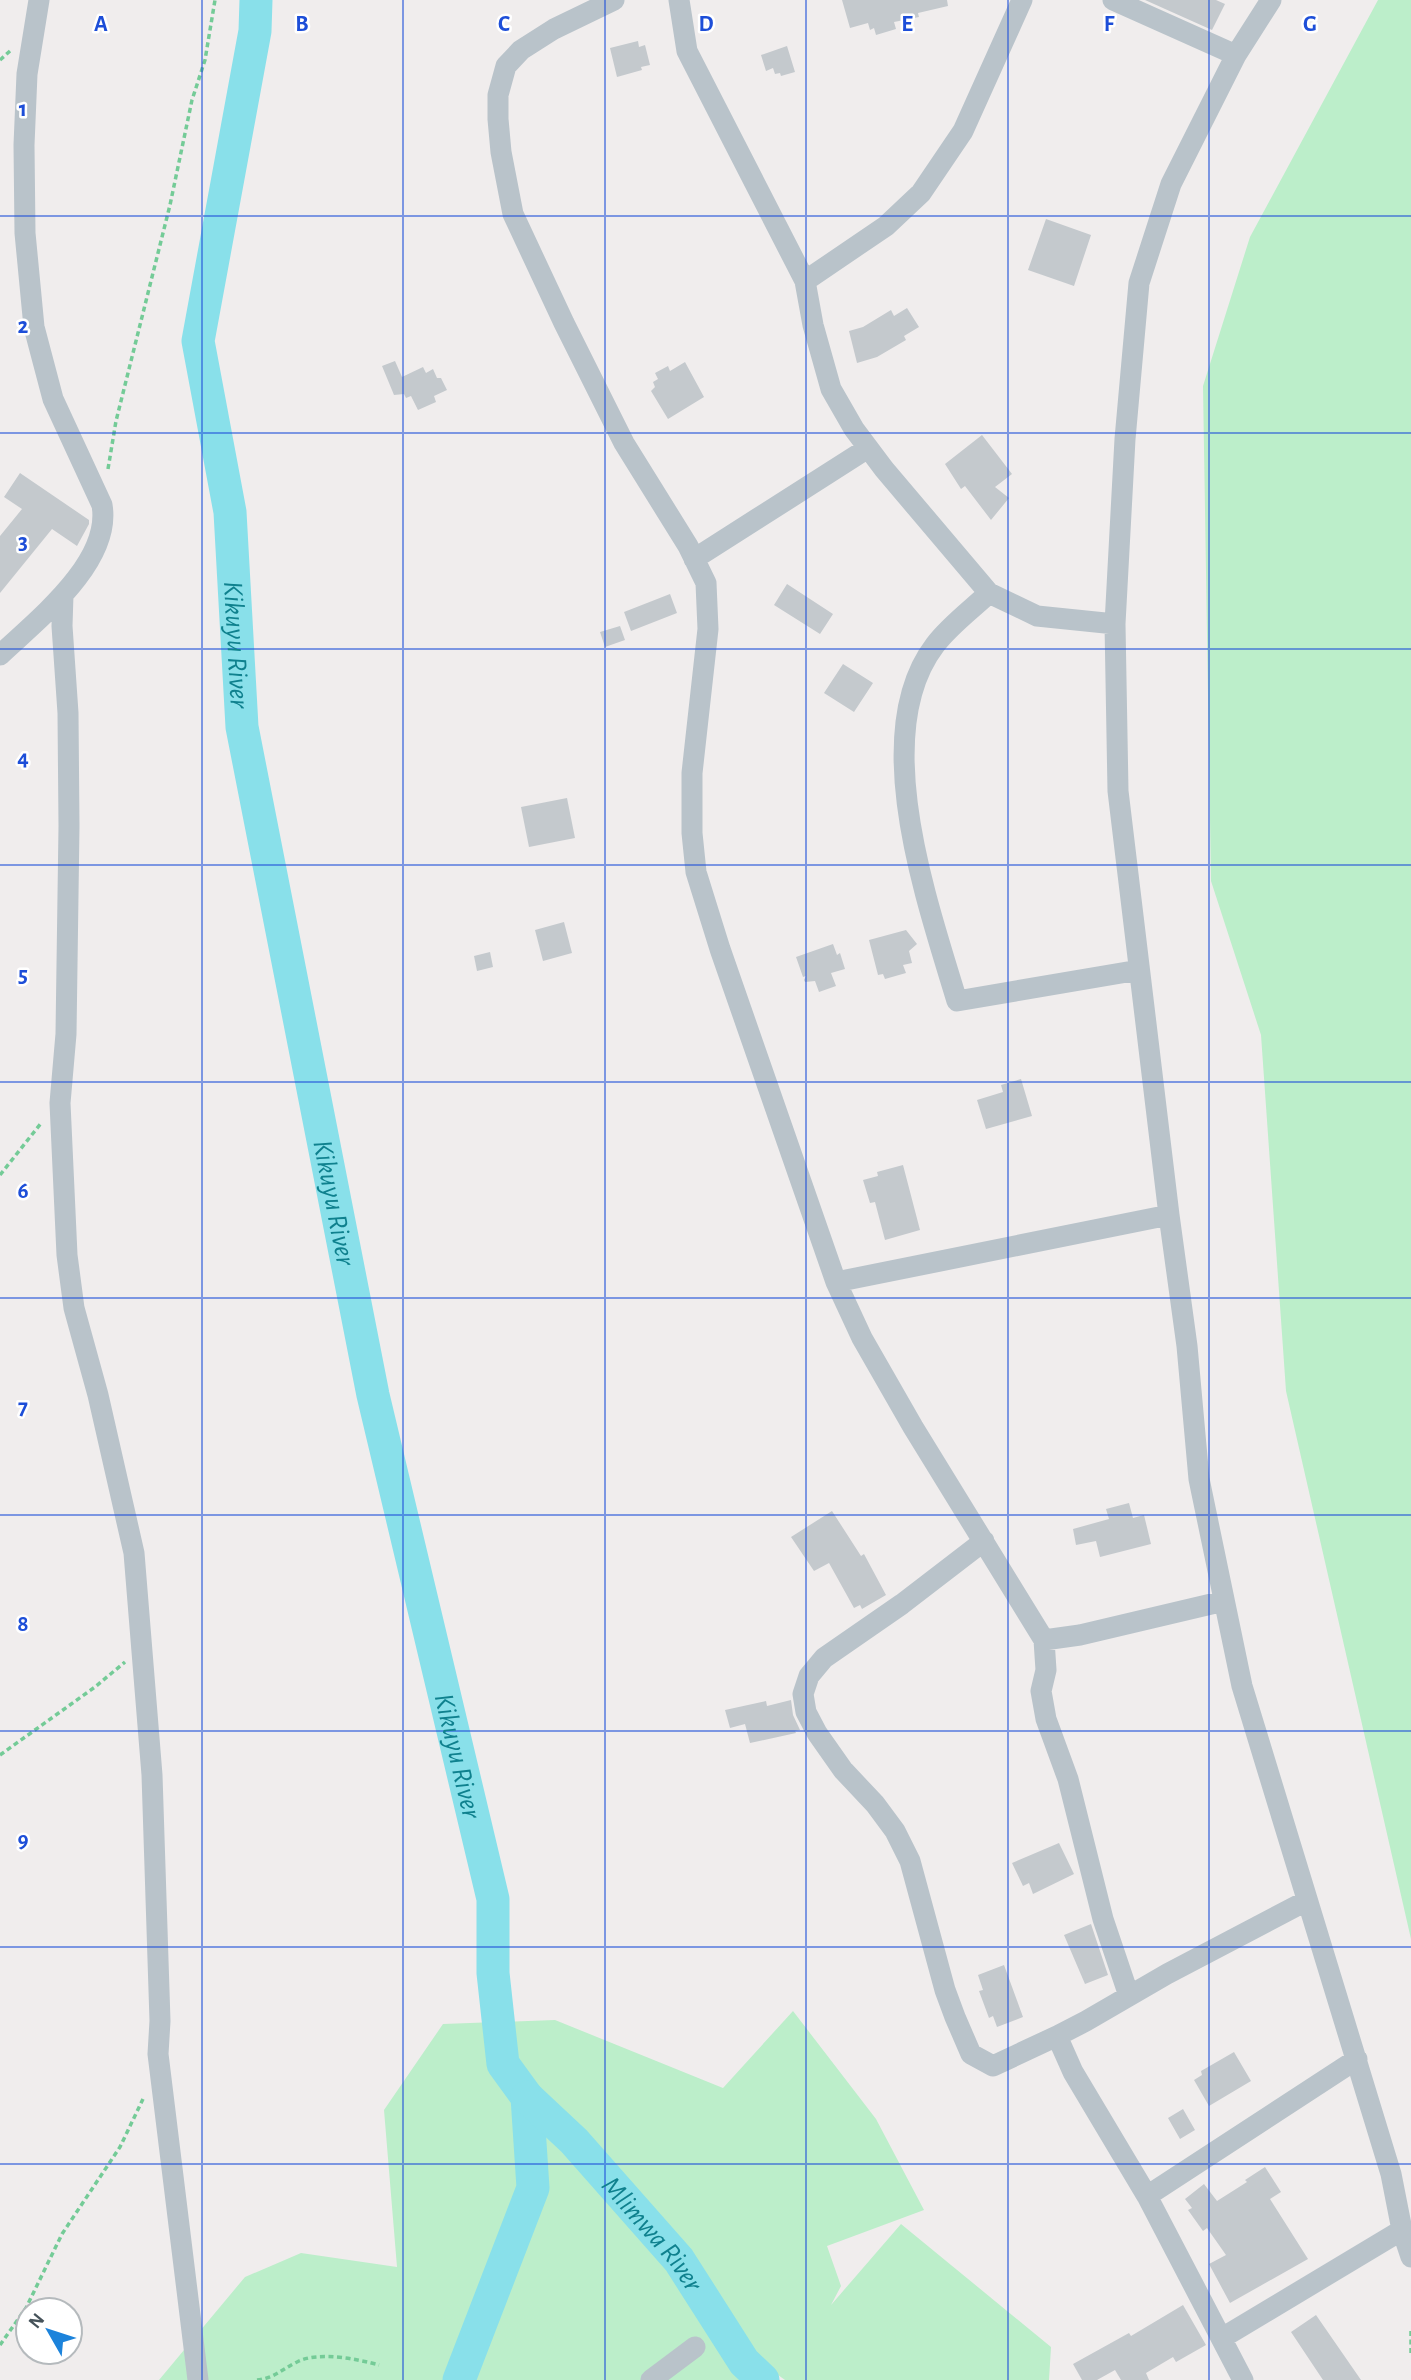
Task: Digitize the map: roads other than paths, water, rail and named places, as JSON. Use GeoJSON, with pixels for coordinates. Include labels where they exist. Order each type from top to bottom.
{"type":"FeatureCollection","features":[{"type":"Feature","properties":{"kind":"street"},"geometry":{"type":"LineString","coordinates":[[0,655],[63,595],[96,549],[104,519],[102,505],[53,399],[34,327],[25,233],[24,145],[27,74],[39,0]]}},
{"type":"Feature","properties":{"kind":"street"},"geometry":{"type":"LineString","coordinates":[[614,0],[554,29],[521,50],[506,66],[498,95],[501,152],[513,214],[624,443],[706,583],[708,629],[692,773],[692,833],[696,872],[720,949],[836,1282],[862,1338],[913,1427],[1044,1640],[1045,1670],[1041,1691],[1046,1719],[1069,1779],[1103,1919],[1129,1996]]}},
{"type":"Feature","properties":{"kind":"street"},"geometry":{"type":"LineString","coordinates":[[679,0],[687,51],[804,281],[831,389],[854,429],[989,593],[1037,616],[1115,624]]}},
{"type":"Feature","properties":{"kind":"street"},"geometry":{"type":"LineString","coordinates":[[804,281],[886,226],[921,193],[963,131],[1021,0]]}},
{"type":"Feature","properties":{"kind":"street"},"geometry":{"type":"LineString","coordinates":[[1113,0],[1236,55]]}},
{"type":"Feature","properties":{"kind":"street"},"geometry":{"type":"LineString","coordinates":[[1271,0],[1236,55],[1171,184],[1139,283],[1125,439],[1115,624],[1118,791],[1187,1346],[1199,1479],[1242,1686],[1306,1902],[1357,2059],[1391,2174],[1402,2230],[1411,2257]]}},
{"type":"Feature","properties":{"kind":"street"},"geometry":{"type":"LineString","coordinates":[[694,559],[868,448]]}},
{"type":"Feature","properties":{"kind":"street"},"geometry":{"type":"LineString","coordinates":[[989,593],[935,644],[916,678],[903,739],[907,808],[925,892],[957,1001],[1139,970]]}},
{"type":"Feature","properties":{"kind":"street"},"geometry":{"type":"LineString","coordinates":[[63,595],[69,839],[66,1034],[60,1103],[67,1255],[74,1308],[98,1395],[134,1553],[152,1775],[160,2021],[158,2054],[198,2380]]}},
{"type":"Feature","properties":{"kind":"street"},"geometry":{"type":"LineString","coordinates":[[836,1282],[1169,1215]]}},
{"type":"Feature","properties":{"kind":"street"},"geometry":{"type":"LineString","coordinates":[[984,1541],[902,1604],[824,1658],[809,1676],[803,1694],[806,1712],[817,1733],[843,1770],[875,1804],[895,1831],[910,1861],[945,1990],[971,2054],[993,2066],[1056,2036],[1167,1974],[1306,1902]]}},
{"type":"Feature","properties":{"kind":"street"},"geometry":{"type":"LineString","coordinates":[[1044,1640],[1080,1635],[1224,1601]]}},
{"type":"Feature","properties":{"kind":"street"},"geometry":{"type":"LineString","coordinates":[[1056,2036],[1073,2071],[1147,2196],[1244,2380]]}},
{"type":"Feature","properties":{"kind":"street"},"geometry":{"type":"LineString","coordinates":[[1147,2196],[1357,2059]]}},
{"type":"Feature","properties":{"kind":"street"},"geometry":{"type":"LineString","coordinates":[[1222,2338],[1402,2230]]}},
{"type":"Feature","properties":{"kind":"street"},"geometry":{"type":"LineString","coordinates":[[651,2380],[695,2347]]}},
{"type":"Feature","properties":{"kind":"waterway","name":"Kikuyu River"},"geometry":{"type":"LineString","coordinates":[[256,0],[255,31],[198,341],[230,512],[242,727],[373,1395],[493,1899],[493,1973],[503,2064],[527,2097],[533,2188],[459,2380]]}},
{"type":"Feature","properties":{"kind":"waterway","name":"Mlimwa River"},"geometry":{"type":"LineString","coordinates":[[527,2097],[574,2141],[679,2260],[744,2362],[763,2380]]}}]}
